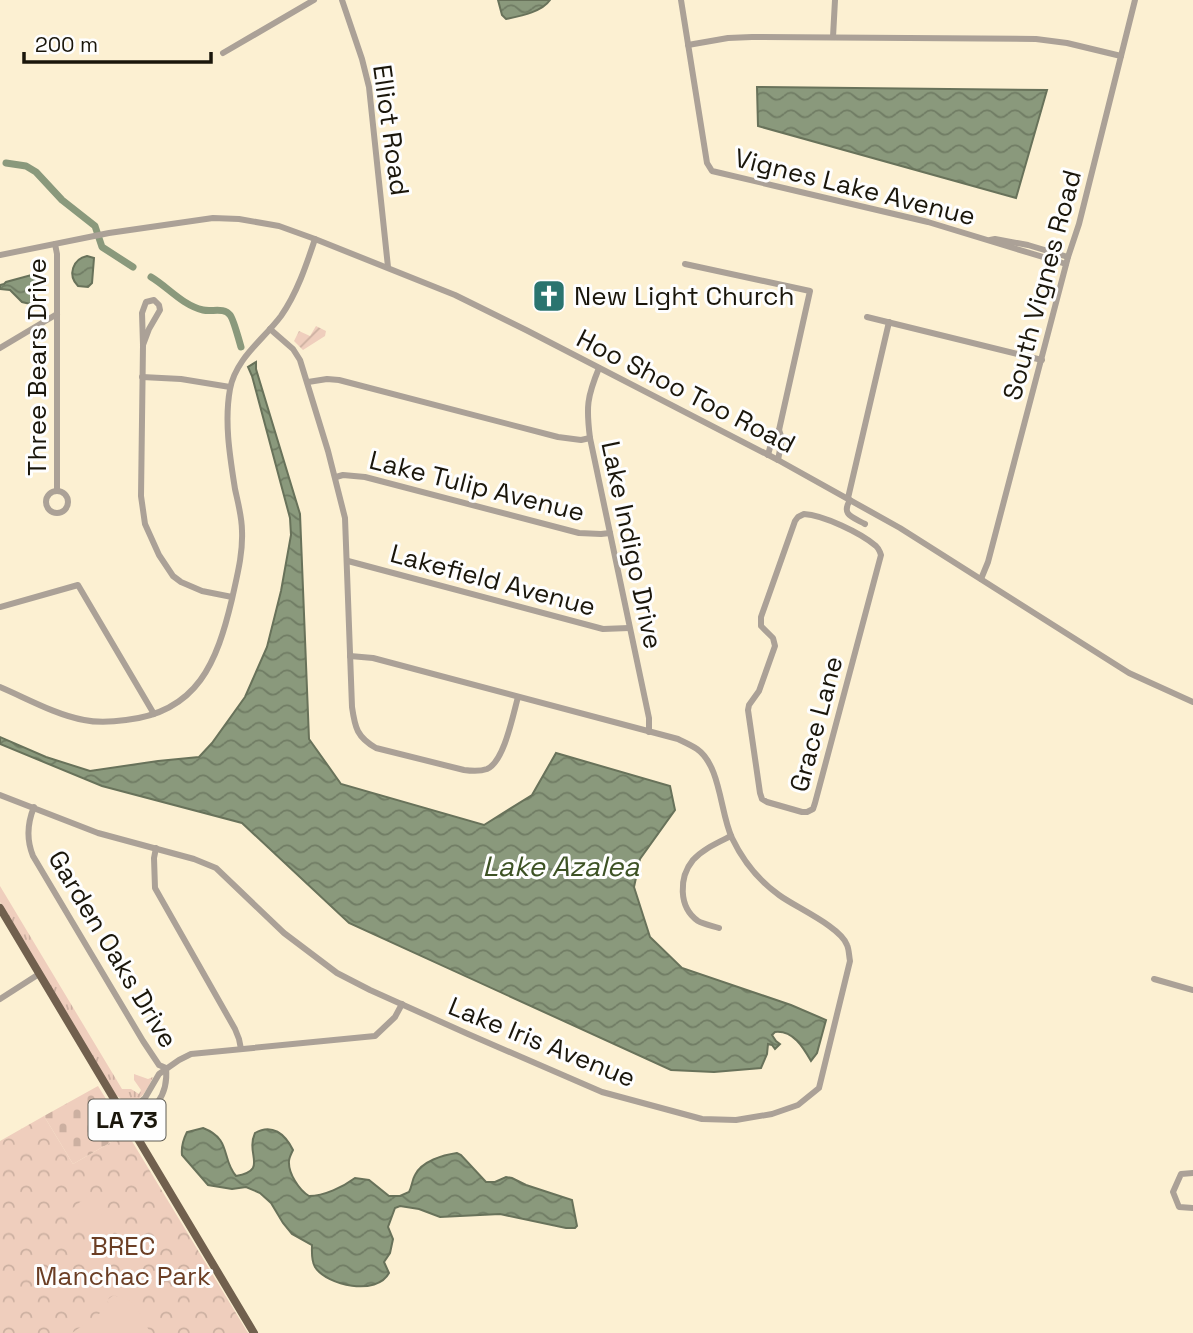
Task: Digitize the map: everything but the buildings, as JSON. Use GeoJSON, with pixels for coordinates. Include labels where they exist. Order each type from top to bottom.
{"type":"FeatureCollection","features":[{"type":"Feature","properties":{"kind":"main road","name":"LA 73"},"geometry":{"type":"LineString","coordinates":[[0,908],[254,1333]]}},
{"type":"Feature","properties":{"kind":"street"},"geometry":{"type":"LineString","coordinates":[[223,53],[314,0]]}},
{"type":"Feature","properties":{"kind":"street","name":"Elliot Road"},"geometry":{"type":"LineString","coordinates":[[342,0],[369,87],[388,267]]}},
{"type":"Feature","properties":{"kind":"street"},"geometry":{"type":"LineString","coordinates":[[681,0],[688,45],[746,37],[1051,40],[1121,56]]}},
{"type":"Feature","properties":{"kind":"street"},"geometry":{"type":"LineString","coordinates":[[833,37],[835,0]]}},
{"type":"Feature","properties":{"kind":"street","name":"South Vignes Road"},"geometry":{"type":"LineString","coordinates":[[981,579],[988,562],[1079,224],[1135,0]]}},
{"type":"Feature","properties":{"kind":"street","name":"Vignes Lake Avenue"},"geometry":{"type":"LineString","coordinates":[[688,45],[710,170],[928,222],[994,243],[1067,261]]}},
{"type":"Feature","properties":{"kind":"street","name":"Hoo Shoo Too Road"},"geometry":{"type":"LineString","coordinates":[[0,255],[103,234],[185,221],[228,218],[279,226],[315,239],[455,295],[778,460],[872,512],[1129,673],[1193,702]]}},
{"type":"Feature","properties":{"kind":"street"},"geometry":{"type":"LineString","coordinates":[[0,687],[66,715],[100,722],[138,719],[154,714],[176,704],[200,681],[222,638],[241,554],[242,528],[228,431],[230,387],[242,361],[288,305],[315,239]]}},
{"type":"Feature","properties":{"kind":"street","name":"Three Bears Drive"},"geometry":{"type":"LineString","coordinates":[[55,244],[57,491]]}},
{"type":"Feature","properties":{"kind":"street"},"geometry":{"type":"LineString","coordinates":[[685,264],[810,291],[779,430],[782,439],[778,460]]}},
{"type":"Feature","properties":{"kind":"street"},"geometry":{"type":"LineString","coordinates":[[143,345],[160,310],[154,300],[146,302],[142,309],[141,496],[145,524],[167,568],[181,582],[202,592],[232,597]]}},
{"type":"Feature","properties":{"kind":"street"},"geometry":{"type":"LineString","coordinates":[[0,348],[57,314]]}},
{"type":"Feature","properties":{"kind":"street"},"geometry":{"type":"LineString","coordinates":[[867,317],[1042,360]]}},
{"type":"Feature","properties":{"kind":"street"},"geometry":{"type":"LineString","coordinates":[[865,524],[850,516],[846,507],[889,322]]}},
{"type":"Feature","properties":{"kind":"street"},"geometry":{"type":"LineString","coordinates":[[270,329],[293,349],[300,359],[336,477],[345,518],[352,707],[357,731],[365,741],[376,748],[464,770],[488,769],[498,761],[518,697]]}},
{"type":"Feature","properties":{"kind":"street","name":"Lake Indigo Drive"},"geometry":{"type":"LineString","coordinates":[[599,368],[589,391],[587,413],[590,439],[649,719],[649,732]]}},
{"type":"Feature","properties":{"kind":"street"},"geometry":{"type":"LineString","coordinates":[[142,377],[181,379],[230,387]]}},
{"type":"Feature","properties":{"kind":"street"},"geometry":{"type":"LineString","coordinates":[[308,382],[339,380],[558,437],[590,439]]}},
{"type":"Feature","properties":{"kind":"street"},"geometry":{"type":"LineString","coordinates":[[768,455],[773,436],[779,430]]}},
{"type":"Feature","properties":{"kind":"street","name":"Lake Tulip Avenue"},"geometry":{"type":"LineString","coordinates":[[336,477],[365,477],[579,533],[610,533]]}},
{"type":"Feature","properties":{"kind":"street"},"geometry":{"type":"LineString","coordinates":[[859,535],[872,512]]}},
{"type":"Feature","properties":{"kind":"street","name":"Grace Lane"},"geometry":{"type":"LineString","coordinates":[[811,515],[859,535],[876,546],[881,555],[814,807],[805,812],[767,802],[762,799],[760,793],[748,713],[749,705],[760,691],[775,646],[772,638],[761,626],[761,617],[798,517],[811,515]]}},
{"type":"Feature","properties":{"kind":"street","name":"Lakefield Avenue"},"geometry":{"type":"LineString","coordinates":[[348,561],[603,629],[629,628]]}},
{"type":"Feature","properties":{"kind":"street"},"geometry":{"type":"LineString","coordinates":[[0,607],[78,585],[154,714]]}},
{"type":"Feature","properties":{"kind":"street","name":"Lake Iris Avenue"},"geometry":{"type":"LineString","coordinates":[[0,795],[98,833],[194,859],[216,868],[284,933],[337,973],[603,1092],[702,1119],[736,1120],[772,1114],[798,1105],[819,1088],[850,961],[847,943],[832,928],[781,897],[748,866],[731,836],[712,770],[698,750],[678,739],[373,658],[350,656]]}},
{"type":"Feature","properties":{"kind":"street","name":"Garden Oaks Drive"},"geometry":{"type":"LineString","coordinates":[[34,807],[27,836],[33,856],[142,1041],[159,1065],[166,1068]]}},
{"type":"Feature","properties":{"kind":"street"},"geometry":{"type":"LineString","coordinates":[[719,928],[698,921],[689,910],[682,891],[684,874],[694,859],[709,847],[731,836]]}},
{"type":"Feature","properties":{"kind":"street"},"geometry":{"type":"LineString","coordinates":[[156,848],[155,888],[238,1035],[240,1049]]}},
{"type":"Feature","properties":{"kind":"street"},"geometry":{"type":"LineString","coordinates":[[0,999],[39,974]]}},
{"type":"Feature","properties":{"kind":"street"},"geometry":{"type":"LineString","coordinates":[[1154,979],[1193,990]]}},
{"type":"Feature","properties":{"kind":"street"},"geometry":{"type":"LineString","coordinates":[[122,1112],[145,1098],[159,1074],[166,1068],[191,1054],[375,1036],[395,1017],[402,1004]]}},
{"type":"Feature","properties":{"kind":"street"},"geometry":{"type":"LineString","coordinates":[[131,1127],[160,1101],[167,1076],[166,1068]]}},
{"type":"Feature","properties":{"kind":"street"},"geometry":{"type":"LineString","coordinates":[[1193,1172],[1181,1174],[1173,1192],[1179,1207],[1193,1208]]}},
{"type":"Feature","properties":{"kind":"green space"},"geometry":{"type":"Polygon","coordinates":[[[316,326],[326,331],[325,336],[303,350],[294,341],[299,331],[310,336],[316,326]]]}},
{"type":"Feature","properties":{"kind":"green space"},"geometry":{"type":"Polygon","coordinates":[[[0,886],[122,1089],[131,1089],[139,1094],[141,1090],[134,1080],[134,1074],[148,1079],[153,1077],[146,1091],[136,1101],[127,1104],[115,1094],[0,902],[0,886]]]}},
{"type":"Feature","properties":{"kind":"green space"},"geometry":{"type":"Polygon","coordinates":[[[98,1086],[127,1133],[73,1164],[44,1116],[98,1086]]]}},
{"type":"Feature","properties":{"kind":"green space","name":"BREC Manchac Park"},"geometry":{"type":"Polygon","coordinates":[[[44,1116],[73,1164],[127,1133],[248,1333],[0,1333],[0,1141],[44,1116]]]}},
{"type":"Feature","properties":{"kind":"green space"},"geometry":{"type":"Polygon","coordinates":[[[86,1197],[116,1231],[103,1243],[73,1208],[86,1197]]]}},
{"type":"Feature","properties":{"kind":"green space"},"geometry":{"type":"Polygon","coordinates":[[[114,1295],[132,1303],[151,1333],[72,1333],[110,1306],[107,1300],[114,1295]]]}},
{"type":"Feature","properties":{"kind":"water"},"geometry":{"type":"Polygon","coordinates":[[[498,0],[550,0],[536,10],[506,19],[502,15],[498,0]]]}},
{"type":"Feature","properties":{"kind":"water"},"geometry":{"type":"Polygon","coordinates":[[[757,87],[1047,90],[1016,198],[758,126],[757,87]]]}},
{"type":"Feature","properties":{"kind":"water"},"geometry":{"type":"Polygon","coordinates":[[[87,256],[94,258],[92,283],[88,287],[78,286],[73,277],[73,268],[78,260],[87,256]]]}},
{"type":"Feature","properties":{"kind":"water"},"geometry":{"type":"Polygon","coordinates":[[[35,274],[39,276],[35,305],[22,302],[10,290],[0,289],[0,285],[6,282],[35,274]]]}},
{"type":"Feature","properties":{"kind":"water","name":"Lake Azalea"},"geometry":{"type":"Polygon","coordinates":[[[256,362],[300,514],[309,739],[341,784],[484,825],[532,795],[556,753],[670,786],[675,810],[640,859],[634,887],[650,937],[682,968],[791,1005],[826,1020],[817,1053],[811,1061],[792,1037],[775,1032],[772,1035],[780,1044],[775,1049],[768,1044],[761,1068],[714,1072],[671,1070],[349,923],[242,823],[102,786],[0,744],[0,737],[46,757],[90,771],[199,757],[245,697],[267,647],[291,535],[290,518],[248,367],[256,362]]]}},
{"type":"Feature","properties":{"kind":"water"},"geometry":{"type":"Polygon","coordinates":[[[203,1128],[218,1138],[236,1176],[246,1173],[254,1166],[252,1148],[255,1133],[267,1129],[282,1135],[293,1150],[289,1161],[292,1176],[309,1196],[333,1190],[355,1178],[369,1180],[389,1196],[400,1196],[409,1192],[418,1170],[428,1162],[457,1153],[486,1182],[512,1178],[572,1200],[577,1226],[566,1228],[500,1214],[440,1217],[419,1209],[400,1206],[395,1208],[388,1227],[393,1239],[390,1253],[384,1262],[389,1273],[374,1284],[352,1286],[321,1274],[312,1259],[312,1245],[292,1234],[271,1203],[260,1193],[246,1187],[232,1189],[208,1185],[182,1155],[187,1132],[203,1128]]]}},
{"type":"Feature","properties":{"kind":"waterway"},"geometry":{"type":"LineString","coordinates":[[6,163],[26,166],[36,172],[62,200],[95,226],[102,247],[133,267]]}},
{"type":"Feature","properties":{"kind":"waterway"},"geometry":{"type":"LineString","coordinates":[[151,277],[195,308],[221,310],[230,315],[241,347]]}},
{"type":"Feature","properties":{"kind":"place","name":"New Light Church"},"geometry":{"type":"Point","coordinates":[549,296]}}]}
